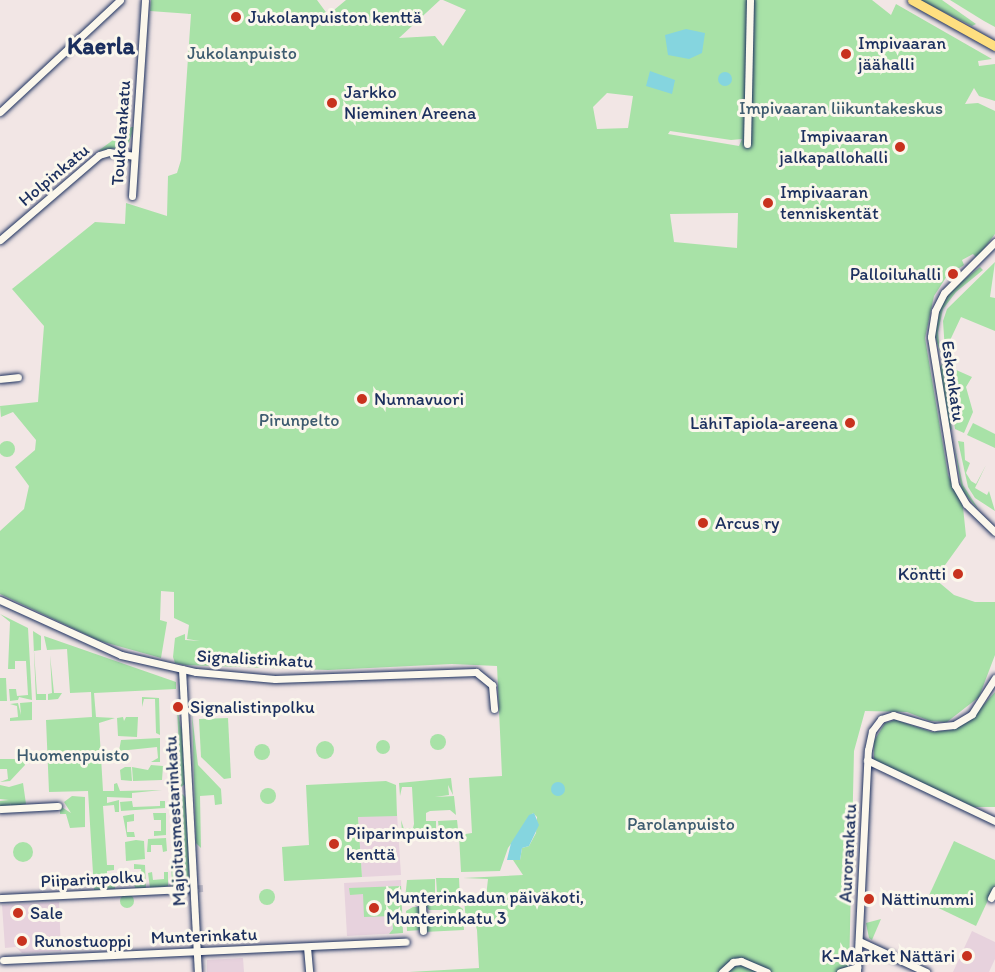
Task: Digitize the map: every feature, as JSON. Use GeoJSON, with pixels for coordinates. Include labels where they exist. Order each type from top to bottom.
{"type":"FeatureCollection","features":[{"type":"Feature","properties":{"kind":"main road"},"geometry":{"type":"LineString","coordinates":[[912,0],[995,46]]}},
{"type":"Feature","properties":{"kind":"street"},"geometry":{"type":"LineString","coordinates":[[0,112],[120,0]]}},
{"type":"Feature","properties":{"kind":"street","name":"Toukolankatu"},"geometry":{"type":"LineString","coordinates":[[132,196],[145,0]]}},
{"type":"Feature","properties":{"kind":"street"},"geometry":{"type":"LineString","coordinates":[[747,144],[750,0]]}},
{"type":"Feature","properties":{"kind":"street","name":"Holpinkatu"},"geometry":{"type":"LineString","coordinates":[[0,240],[99,155],[109,152],[133,156]]}},
{"type":"Feature","properties":{"kind":"street","name":"Eskonkatu"},"geometry":{"type":"LineString","coordinates":[[995,242],[944,293],[933,316],[931,337],[955,485],[966,504],[995,532]]}},
{"type":"Feature","properties":{"kind":"street"},"geometry":{"type":"LineString","coordinates":[[0,379],[18,377]]}},
{"type":"Feature","properties":{"kind":"street","name":"Signalistinkatu"},"geometry":{"type":"LineString","coordinates":[[0,600],[93,644],[182,669],[275,679],[476,672],[492,685],[494,709]]}},
{"type":"Feature","properties":{"kind":"street","name":"Majoitusmestarinkatu"},"geometry":{"type":"LineString","coordinates":[[182,669],[198,972]]}},
{"type":"Feature","properties":{"kind":"street","name":"Aurorankatu"},"geometry":{"type":"LineString","coordinates":[[857,970],[870,735],[877,723],[889,715],[934,728],[959,723],[972,714],[995,678]]}},
{"type":"Feature","properties":{"kind":"street"},"geometry":{"type":"LineString","coordinates":[[867,760],[995,821]]}},
{"type":"Feature","properties":{"kind":"street"},"geometry":{"type":"LineString","coordinates":[[0,809],[58,806]]}},
{"type":"Feature","properties":{"kind":"street","name":"Piiparinpolku"},"geometry":{"type":"LineString","coordinates":[[0,898],[186,889]]}},
{"type":"Feature","properties":{"kind":"street"},"geometry":{"type":"LineString","coordinates":[[422,903],[423,931]]}},
{"type":"Feature","properties":{"kind":"street"},"geometry":{"type":"LineString","coordinates":[[859,941],[926,972]]}},
{"type":"Feature","properties":{"kind":"street","name":"Munterinkatu"},"geometry":{"type":"LineString","coordinates":[[3,960],[406,942]]}},
{"type":"Feature","properties":{"kind":"street"},"geometry":{"type":"LineString","coordinates":[[308,947],[309,972]]}},
{"type":"Feature","properties":{"kind":"street"},"geometry":{"type":"LineString","coordinates":[[722,972],[732,962],[741,961],[767,972]]}},
{"type":"Feature","properties":{"kind":"street"},"geometry":{"type":"LineString","coordinates":[[840,972],[857,970]]}},
{"type":"Feature","properties":{"kind":"shaded area"},"geometry":{"type":"Polygon","coordinates":[[[397,814],[401,875],[362,877],[358,816],[397,814]]]}},
{"type":"Feature","properties":{"kind":"shaded area","name":"Munterinkadun päiväkoti, Munterinkatu 3"},"geometry":{"type":"Polygon","coordinates":[[[401,880],[403,933],[347,936],[344,883],[401,880]]]}},
{"type":"Feature","properties":{"kind":"shaded area"},"geometry":{"type":"Polygon","coordinates":[[[59,902],[61,951],[22,953],[16,947],[5,948],[2,905],[59,902]]]}},
{"type":"Feature","properties":{"kind":"shaded area"},"geometry":{"type":"Polygon","coordinates":[[[972,931],[995,942],[995,959],[989,972],[953,972],[972,931]]]}},
{"type":"Feature","properties":{"kind":"shaded area"},"geometry":{"type":"Polygon","coordinates":[[[243,958],[244,972],[207,972],[207,960],[243,958]]]}},
{"type":"Feature","properties":{"kind":"green space"},"geometry":{"type":"Polygon","coordinates":[[[151,0],[317,0],[328,15],[346,0],[440,0],[399,38],[435,36],[443,46],[466,10],[443,0],[872,0],[891,15],[896,4],[992,59],[978,61],[979,66],[995,64],[995,101],[979,96],[974,88],[965,104],[978,103],[995,111],[995,234],[977,258],[973,254],[962,260],[964,265],[947,276],[934,296],[925,338],[948,475],[963,507],[966,536],[935,579],[954,595],[975,602],[995,602],[995,655],[979,697],[947,722],[930,721],[907,712],[865,711],[854,751],[849,972],[409,972],[479,968],[477,930],[475,923],[466,923],[464,898],[486,897],[488,879],[463,878],[523,875],[513,860],[520,860],[522,848],[529,846],[536,833],[537,817],[533,813],[508,848],[500,871],[461,872],[459,835],[472,833],[469,778],[502,776],[497,666],[452,664],[328,670],[185,665],[175,663],[173,657],[175,638],[185,634],[185,640],[200,641],[187,639],[189,625],[174,618],[174,592],[161,591],[160,620],[167,622],[161,658],[100,641],[0,594],[0,531],[24,509],[29,486],[15,467],[35,450],[36,440],[13,412],[1,417],[0,406],[38,402],[44,326],[12,289],[95,222],[125,224],[126,203],[167,216],[168,176],[177,173],[181,160],[191,14],[150,11],[151,0]],[[607,93],[593,107],[597,129],[628,128],[633,96],[607,93]],[[670,131],[668,134],[739,146],[742,139],[731,140],[670,131]],[[738,213],[670,214],[674,242],[737,248],[738,213]]]}},
{"type":"Feature","properties":{"kind":"green space"},"geometry":{"type":"Polygon","coordinates":[[[920,0],[942,0],[976,24],[972,26],[920,0]]]}},
{"type":"Feature","properties":{"kind":"green space"},"geometry":{"type":"Polygon","coordinates":[[[950,0],[995,0],[995,27],[984,21],[950,0]]]}},
{"type":"Feature","properties":{"kind":"green space"},"geometry":{"type":"Polygon","coordinates":[[[134,127],[128,146],[98,151],[134,127]]]}},
{"type":"Feature","properties":{"kind":"green space"},"geometry":{"type":"Polygon","coordinates":[[[995,262],[990,297],[995,298],[995,331],[961,317],[945,351],[943,321],[947,309],[995,262]]]}},
{"type":"Feature","properties":{"kind":"green space"},"geometry":{"type":"Polygon","coordinates":[[[980,267],[983,270],[956,292],[943,309],[938,332],[940,352],[934,333],[941,305],[951,290],[980,267]]]}},
{"type":"Feature","properties":{"kind":"green space"},"geometry":{"type":"Polygon","coordinates":[[[942,364],[952,430],[948,426],[939,370],[942,364]]]}},
{"type":"Feature","properties":{"kind":"green space"},"geometry":{"type":"Polygon","coordinates":[[[945,365],[972,377],[966,387],[973,412],[964,433],[955,429],[945,365]]]}},
{"type":"Feature","properties":{"kind":"green space"},"geometry":{"type":"Polygon","coordinates":[[[973,423],[995,434],[995,448],[967,435],[973,423]]]}},
{"type":"Feature","properties":{"kind":"green space"},"geometry":{"type":"Polygon","coordinates":[[[7,441],[15,449],[7,457],[-1,449],[7,441]]]}},
{"type":"Feature","properties":{"kind":"green space"},"geometry":{"type":"Polygon","coordinates":[[[958,441],[964,442],[965,460],[970,463],[966,473],[971,481],[976,484],[986,465],[975,488],[987,495],[989,491],[995,511],[975,498],[968,487],[958,441]]]}},
{"type":"Feature","properties":{"kind":"green space"},"geometry":{"type":"Polygon","coordinates":[[[954,443],[963,485],[979,510],[962,491],[954,443]]]}},
{"type":"Feature","properties":{"kind":"green space"},"geometry":{"type":"Polygon","coordinates":[[[0,614],[28,628],[32,700],[19,697],[18,700],[10,701],[9,689],[16,689],[17,696],[28,695],[26,661],[15,661],[15,669],[8,669],[10,622],[0,614]]]}},
{"type":"Feature","properties":{"kind":"green space"},"geometry":{"type":"Polygon","coordinates":[[[33,631],[41,636],[41,650],[34,651],[37,694],[46,694],[46,700],[36,700],[33,631]]]}},
{"type":"Feature","properties":{"kind":"green space","name":"Huomenpuisto"},"geometry":{"type":"Polygon","coordinates":[[[44,636],[176,682],[176,689],[94,693],[96,717],[115,718],[99,723],[103,791],[114,791],[114,784],[117,783],[120,791],[162,790],[132,793],[132,798],[107,797],[107,803],[119,800],[119,812],[115,812],[114,805],[103,806],[107,865],[114,865],[114,870],[107,871],[107,882],[115,882],[115,889],[94,890],[88,791],[49,792],[46,720],[92,717],[91,692],[70,693],[67,649],[47,650],[44,636]]]}},
{"type":"Feature","properties":{"kind":"green space"},"geometry":{"type":"Polygon","coordinates":[[[50,655],[54,693],[62,693],[58,699],[48,700],[48,694],[52,693],[50,655]]]}},
{"type":"Feature","properties":{"kind":"green space"},"geometry":{"type":"Polygon","coordinates":[[[0,678],[6,678],[7,701],[0,701],[0,678]]]}},
{"type":"Feature","properties":{"kind":"green space"},"geometry":{"type":"Polygon","coordinates":[[[995,692],[995,807],[974,807],[874,761],[874,741],[885,723],[896,720],[932,732],[951,730],[971,719],[995,692]]]}},
{"type":"Feature","properties":{"kind":"green space"},"geometry":{"type":"Polygon","coordinates":[[[142,697],[159,698],[160,735],[156,733],[155,699],[144,699],[142,707],[142,697]]]}},
{"type":"Feature","properties":{"kind":"green space"},"geometry":{"type":"Polygon","coordinates":[[[32,702],[32,720],[10,721],[10,718],[18,717],[17,706],[10,704],[18,703],[21,715],[20,703],[32,702]]]}},
{"type":"Feature","properties":{"kind":"green space"},"geometry":{"type":"Polygon","coordinates":[[[177,709],[182,732],[185,784],[181,787],[177,709]]]}},
{"type":"Feature","properties":{"kind":"green space"},"geometry":{"type":"Polygon","coordinates":[[[192,714],[198,765],[221,789],[222,804],[215,805],[214,795],[200,796],[201,848],[196,843],[192,714]]]}},
{"type":"Feature","properties":{"kind":"green space"},"geometry":{"type":"Polygon","coordinates":[[[123,717],[124,721],[126,717],[138,717],[137,737],[118,736],[117,718],[123,717]]]}},
{"type":"Feature","properties":{"kind":"green space"},"geometry":{"type":"Polygon","coordinates":[[[228,718],[231,778],[224,779],[201,757],[199,719],[228,718]]]}},
{"type":"Feature","properties":{"kind":"green space"},"geometry":{"type":"Polygon","coordinates":[[[438,734],[446,742],[438,750],[430,742],[438,734]]]}},
{"type":"Feature","properties":{"kind":"green space"},"geometry":{"type":"Polygon","coordinates":[[[160,738],[160,762],[151,762],[158,758],[157,747],[119,751],[121,740],[160,738]]]}},
{"type":"Feature","properties":{"kind":"green space"},"geometry":{"type":"Polygon","coordinates":[[[380,740],[386,740],[390,747],[386,754],[380,754],[376,750],[376,744],[380,740]]]}},
{"type":"Feature","properties":{"kind":"green space"},"geometry":{"type":"Polygon","coordinates":[[[325,741],[331,744],[334,750],[331,756],[325,759],[319,756],[316,750],[319,744],[325,741]]]}},
{"type":"Feature","properties":{"kind":"green space"},"geometry":{"type":"Polygon","coordinates":[[[259,744],[265,744],[270,752],[268,758],[259,760],[254,755],[254,749],[259,744]]]}},
{"type":"Feature","properties":{"kind":"green space"},"geometry":{"type":"Polygon","coordinates":[[[0,759],[23,759],[25,765],[10,781],[0,782],[8,779],[7,769],[0,769],[0,759]]]}},
{"type":"Feature","properties":{"kind":"green space"},"geometry":{"type":"Polygon","coordinates":[[[151,765],[163,766],[162,780],[133,781],[132,767],[148,770],[151,765]]]}},
{"type":"Feature","properties":{"kind":"green space"},"geometry":{"type":"Polygon","coordinates":[[[131,767],[132,781],[121,780],[120,770],[131,767]]]}},
{"type":"Feature","properties":{"kind":"green space"},"geometry":{"type":"Polygon","coordinates":[[[451,778],[453,795],[448,785],[449,795],[435,797],[454,796],[456,815],[450,810],[430,811],[426,813],[426,821],[436,821],[436,830],[402,831],[401,820],[404,829],[413,828],[414,824],[412,787],[402,787],[400,796],[399,783],[451,778]]]}},
{"type":"Feature","properties":{"kind":"green space"},"geometry":{"type":"Polygon","coordinates":[[[386,781],[396,785],[397,816],[358,817],[362,877],[284,881],[282,847],[309,845],[306,785],[386,781]]]}},
{"type":"Feature","properties":{"kind":"green space"},"geometry":{"type":"Polygon","coordinates":[[[23,783],[26,804],[11,807],[10,803],[10,807],[0,807],[0,801],[9,800],[0,799],[0,785],[9,787],[23,783]]]}},
{"type":"Feature","properties":{"kind":"green space"},"geometry":{"type":"Polygon","coordinates":[[[268,788],[276,796],[268,804],[260,796],[268,788]]]}},
{"type":"Feature","properties":{"kind":"green space"},"geometry":{"type":"Polygon","coordinates":[[[182,794],[186,798],[190,886],[172,887],[171,860],[185,859],[182,794]]]}},
{"type":"Feature","properties":{"kind":"green space"},"geometry":{"type":"Polygon","coordinates":[[[72,796],[85,797],[85,827],[70,828],[66,814],[60,814],[60,806],[71,813],[64,802],[72,796]]]}},
{"type":"Feature","properties":{"kind":"green space"},"geometry":{"type":"Polygon","coordinates":[[[132,801],[133,807],[160,806],[160,801],[165,801],[165,808],[121,811],[120,802],[132,801]]]}},
{"type":"Feature","properties":{"kind":"green space"},"geometry":{"type":"Polygon","coordinates":[[[153,813],[166,813],[166,835],[154,836],[154,831],[161,831],[161,820],[154,820],[153,813]]]}},
{"type":"Feature","properties":{"kind":"green space"},"geometry":{"type":"Polygon","coordinates":[[[134,814],[134,821],[127,822],[127,832],[134,832],[135,837],[127,837],[123,816],[134,814]]]}},
{"type":"Feature","properties":{"kind":"green space"},"geometry":{"type":"Polygon","coordinates":[[[457,820],[458,829],[439,830],[438,821],[457,820]]]}},
{"type":"Feature","properties":{"kind":"green space"},"geometry":{"type":"Polygon","coordinates":[[[166,838],[167,851],[163,852],[162,845],[151,845],[151,852],[147,852],[148,839],[166,838]]]}},
{"type":"Feature","properties":{"kind":"green space"},"geometry":{"type":"Polygon","coordinates":[[[144,841],[145,859],[126,861],[125,842],[144,841]]]}},
{"type":"Feature","properties":{"kind":"green space"},"geometry":{"type":"Polygon","coordinates":[[[954,841],[995,860],[995,885],[976,926],[926,902],[954,841]]]}},
{"type":"Feature","properties":{"kind":"green space"},"geometry":{"type":"Polygon","coordinates":[[[23,842],[30,845],[33,852],[30,859],[23,862],[16,859],[13,852],[16,845],[23,842]]]}},
{"type":"Feature","properties":{"kind":"green space"},"geometry":{"type":"Polygon","coordinates":[[[134,864],[145,865],[146,888],[135,888],[134,881],[142,880],[141,869],[134,869],[134,864]]]}},
{"type":"Feature","properties":{"kind":"green space"},"geometry":{"type":"Polygon","coordinates":[[[152,872],[153,880],[164,879],[164,872],[168,872],[168,886],[150,888],[148,873],[152,872]]]}},
{"type":"Feature","properties":{"kind":"green space"},"geometry":{"type":"Polygon","coordinates":[[[436,878],[459,878],[460,900],[436,901],[443,893],[437,893],[436,878]]]}},
{"type":"Feature","properties":{"kind":"green space"},"geometry":{"type":"Polygon","coordinates":[[[435,879],[435,901],[405,899],[407,880],[435,879]]]}},
{"type":"Feature","properties":{"kind":"green space"},"geometry":{"type":"Polygon","coordinates":[[[401,886],[403,933],[389,934],[393,929],[392,916],[364,917],[363,894],[350,895],[349,888],[401,886]]]}},
{"type":"Feature","properties":{"kind":"green space"},"geometry":{"type":"Polygon","coordinates":[[[264,889],[270,889],[275,897],[273,903],[264,905],[259,900],[259,894],[264,889]]]}},
{"type":"Feature","properties":{"kind":"green space"},"geometry":{"type":"Polygon","coordinates":[[[127,894],[132,896],[134,901],[132,906],[127,908],[122,906],[120,901],[122,896],[127,894]]]}},
{"type":"Feature","properties":{"kind":"green space"},"geometry":{"type":"Polygon","coordinates":[[[454,903],[463,909],[464,930],[424,932],[424,926],[447,924],[446,910],[429,910],[425,905],[454,903]]]}},
{"type":"Feature","properties":{"kind":"green space"},"geometry":{"type":"Polygon","coordinates":[[[413,907],[420,907],[422,930],[407,931],[406,911],[413,907]]]}},
{"type":"Feature","properties":{"kind":"green space"},"geometry":{"type":"Polygon","coordinates":[[[881,919],[872,940],[869,938],[866,923],[881,919]]]}},
{"type":"Feature","properties":{"kind":"water"},"geometry":{"type":"Polygon","coordinates":[[[686,29],[705,33],[702,53],[689,59],[668,55],[665,35],[686,29]]]}},
{"type":"Feature","properties":{"kind":"water"},"geometry":{"type":"Polygon","coordinates":[[[650,71],[675,80],[672,94],[646,86],[650,71]]]}},
{"type":"Feature","properties":{"kind":"water"},"geometry":{"type":"Polygon","coordinates":[[[725,72],[730,74],[732,79],[730,84],[725,86],[720,84],[718,79],[720,74],[725,72]]]}},
{"type":"Feature","properties":{"kind":"water"},"geometry":{"type":"Polygon","coordinates":[[[558,782],[563,784],[565,789],[563,794],[558,796],[553,794],[551,789],[553,784],[558,782]]]}},
{"type":"Feature","properties":{"kind":"water"},"geometry":{"type":"Polygon","coordinates":[[[534,813],[539,825],[529,846],[522,848],[520,860],[507,860],[511,843],[529,815],[534,813]]]}},
{"type":"Feature","properties":{"kind":"tunnel"},"geometry":{"type":"LineString","coordinates":[[188,889],[203,888]]}},
{"type":"Feature","properties":{"kind":"place","name":"Jukolanpuiston kenttä"},"geometry":{"type":"Point","coordinates":[236,17]}},
{"type":"Feature","properties":{"kind":"place","name":"Impivaaran jäähalli"},"geometry":{"type":"Point","coordinates":[846,54]}},
{"type":"Feature","properties":{"kind":"place","name":"Jarkko Nieminen Areena"},"geometry":{"type":"Point","coordinates":[332,103]}},
{"type":"Feature","properties":{"kind":"place","name":"Impivaaran jalkapallohalli"},"geometry":{"type":"Point","coordinates":[900,147]}},
{"type":"Feature","properties":{"kind":"place","name":"Impivaaran tenniskentät"},"geometry":{"type":"Point","coordinates":[768,203]}},
{"type":"Feature","properties":{"kind":"place","name":"Palloiluhalli"},"geometry":{"type":"Point","coordinates":[953,274]}},
{"type":"Feature","properties":{"kind":"place","name":"Nunnavuori"},"geometry":{"type":"Point","coordinates":[362,399]}},
{"type":"Feature","properties":{"kind":"place","name":"LähiTapiola-areena"},"geometry":{"type":"Point","coordinates":[850,423]}},
{"type":"Feature","properties":{"kind":"place","name":"Arcus ry"},"geometry":{"type":"Point","coordinates":[703,523]}},
{"type":"Feature","properties":{"kind":"place","name":"Köntti"},"geometry":{"type":"Point","coordinates":[958,574]}},
{"type":"Feature","properties":{"kind":"place","name":"Signalistinpolku"},"geometry":{"type":"Point","coordinates":[178,707]}},
{"type":"Feature","properties":{"kind":"place","name":"Piiparinpuiston kenttä"},"geometry":{"type":"Point","coordinates":[334,844]}},
{"type":"Feature","properties":{"kind":"place","name":"Nättinummi"},"geometry":{"type":"Point","coordinates":[869,899]}},
{"type":"Feature","properties":{"kind":"place","name":"Munterinkadun päiväkoti, Munterinkatu 3"},"geometry":{"type":"Point","coordinates":[374,908]}},
{"type":"Feature","properties":{"kind":"place","name":"Sale"},"geometry":{"type":"Point","coordinates":[18,913]}},
{"type":"Feature","properties":{"kind":"place","name":"Runostuoppi"},"geometry":{"type":"Point","coordinates":[22,941]}},
{"type":"Feature","properties":{"kind":"place","name":"K-Market Nättäri"},"geometry":{"type":"Point","coordinates":[967,956]}},
{"type":"Feature","properties":{"kind":"district","name":"Kaerla"},"geometry":{"type":"Point","coordinates":[101,46]}},
{"type":"Feature","properties":{"kind":"park label","name":"Jukolanpuisto"},"geometry":{"type":"Point","coordinates":[242,53]}},
{"type":"Feature","properties":{"kind":"park label","name":"Impivaaran liikuntakeskus"},"geometry":{"type":"Point","coordinates":[841,108]}},
{"type":"Feature","properties":{"kind":"park label","name":"Pirunpelto"},"geometry":{"type":"Point","coordinates":[299,420]}},
{"type":"Feature","properties":{"kind":"park label","name":"Parolanpuisto"},"geometry":{"type":"Point","coordinates":[681,824]}}]}
